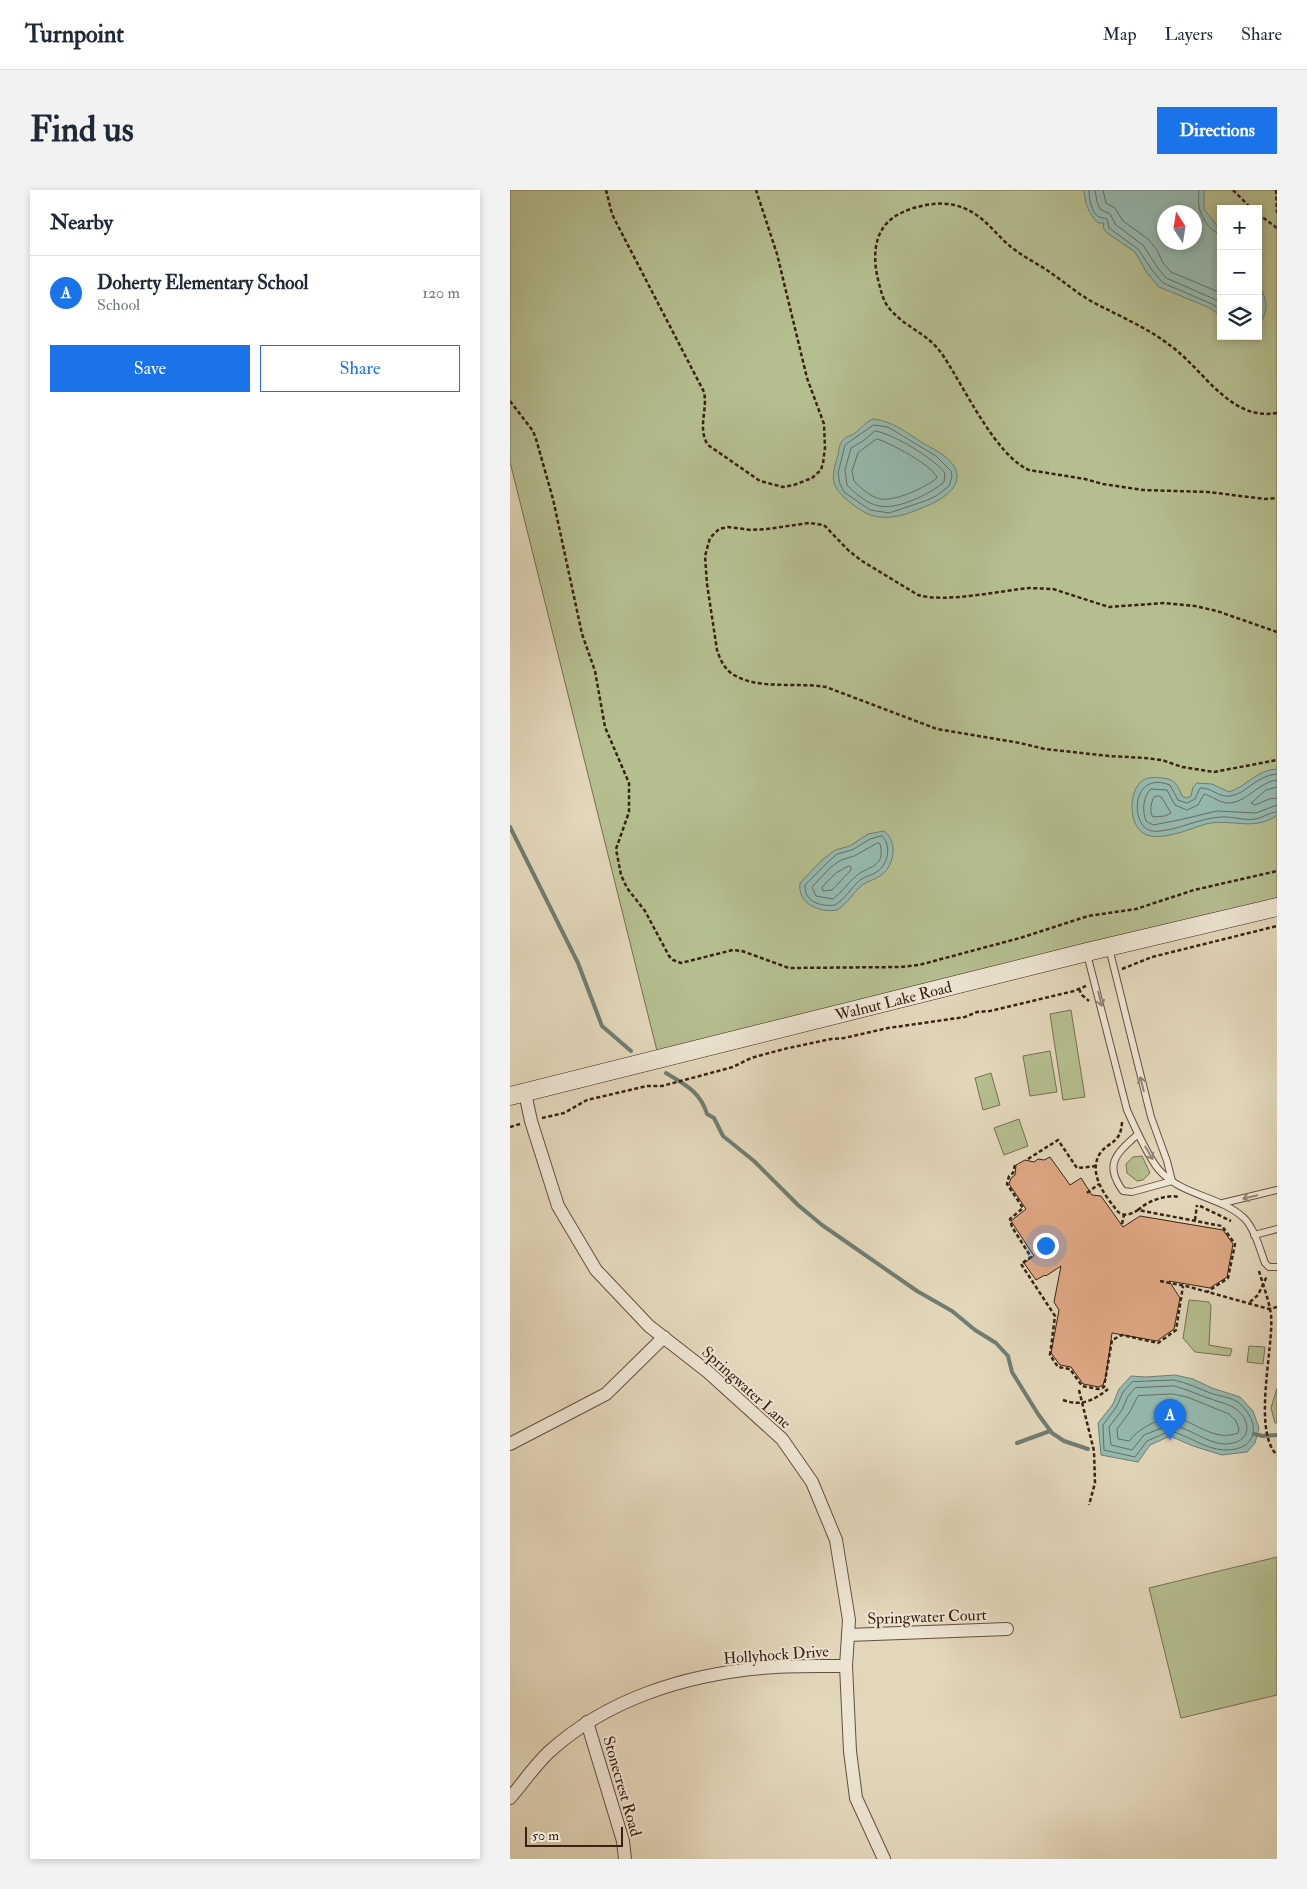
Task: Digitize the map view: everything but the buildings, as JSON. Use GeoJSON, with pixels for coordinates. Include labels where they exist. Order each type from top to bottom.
{"type":"FeatureCollection","features":[{"type":"Feature","properties":{"kind":"street","name":"Walnut Lake Road"},"geometry":{"type":"LineString","coordinates":[[517,1094],[1087,952],[1277,907]]}},
{"type":"Feature","properties":{"kind":"street","name":"Springwater Lane"},"geometry":{"type":"LineString","coordinates":[[517,1094],[532,1121],[558,1206],[596,1270],[649,1326],[708,1372],[782,1438],[812,1482],[836,1540],[849,1620],[846,1666],[850,1751],[856,1798],[884,1859]]}},
{"type":"Feature","properties":{"kind":"street"},"geometry":{"type":"LineString","coordinates":[[510,1444],[606,1394],[664,1337]]}},
{"type":"Feature","properties":{"kind":"street","name":"Springwater Court"},"geometry":{"type":"LineString","coordinates":[[848,1635],[1007,1629]]}},
{"type":"Feature","properties":{"kind":"street","name":"Hollyhock Drive"},"geometry":{"type":"LineString","coordinates":[[510,1798],[549,1752],[587,1722],[619,1704],[662,1688],[710,1675],[763,1667],[846,1666]]}},
{"type":"Feature","properties":{"kind":"street","name":"Stonecrest Road"},"geometry":{"type":"LineString","coordinates":[[587,1722],[623,1841],[625,1859]]}},
{"type":"Feature","properties":{"kind":"lane"},"geometry":{"type":"LineString","coordinates":[[1109,947],[1151,1117],[1172,1181]]}},
{"type":"Feature","properties":{"kind":"lane"},"geometry":{"type":"LineString","coordinates":[[1087,952],[1128,1110],[1138,1134],[1160,1171],[1172,1181],[1204,1198],[1223,1203],[1245,1219],[1254,1235],[1265,1264],[1274,1267]]}},
{"type":"Feature","properties":{"kind":"lane"},"geometry":{"type":"LineString","coordinates":[[1138,1134],[1120,1149],[1116,1158],[1113,1176],[1118,1183],[1124,1191],[1132,1192],[1172,1181]]}},
{"type":"Feature","properties":{"kind":"lane"},"geometry":{"type":"LineString","coordinates":[[1223,1203],[1277,1190]]}},
{"type":"Feature","properties":{"kind":"lane"},"geometry":{"type":"LineString","coordinates":[[1254,1235],[1277,1229]]}},
{"type":"Feature","properties":{"kind":"path"},"geometry":{"type":"LineString","coordinates":[[606,190],[614,219],[704,392],[706,405],[702,426],[708,445],[760,482],[783,487],[804,482],[821,470],[825,448],[824,424],[807,378],[777,254],[756,190]]}},
{"type":"Feature","properties":{"kind":"path"},"geometry":{"type":"LineString","coordinates":[[1233,190],[1248,205]]}},
{"type":"Feature","properties":{"kind":"path"},"geometry":{"type":"LineString","coordinates":[[1276,190],[1277,213]]}},
{"type":"Feature","properties":{"kind":"path"},"geometry":{"type":"LineString","coordinates":[[1277,414],[1252,413],[1226,398],[1176,350],[1146,328],[1089,299],[1015,250],[982,218],[963,209],[954,205],[942,204],[915,208],[894,216],[882,228],[879,234],[875,248],[875,265],[887,307],[898,318],[920,332],[936,346],[997,441],[1011,458],[1022,467],[1029,470],[1143,490],[1208,492],[1265,499],[1277,498]]}},
{"type":"Feature","properties":{"kind":"path"},"geometry":{"type":"LineString","coordinates":[[1262,217],[1277,228]]}},
{"type":"Feature","properties":{"kind":"path"},"geometry":{"type":"LineString","coordinates":[[510,401],[533,431],[536,439],[553,499],[582,634],[595,671],[605,727],[629,783],[629,812],[616,849],[621,875],[626,888],[645,911],[662,946],[673,960],[681,963],[733,950],[742,951],[789,968],[902,967],[939,960],[1059,927],[1097,914],[1136,909],[1194,890],[1277,871]]}},
{"type":"Feature","properties":{"kind":"path"},"geometry":{"type":"LineString","coordinates":[[1277,632],[1217,611],[1195,606],[1164,603],[1109,607],[1053,589],[1029,588],[952,597],[926,598],[862,561],[849,551],[830,530],[818,523],[768,529],[751,530],[728,527],[719,529],[710,538],[705,556],[707,584],[720,660],[734,675],[749,681],[811,684],[826,687],[937,729],[1045,749],[1162,760],[1182,768],[1214,772],[1277,760]]}},
{"type":"Feature","properties":{"kind":"path"},"geometry":{"type":"LineString","coordinates":[[1114,972],[1152,957],[1277,926]]}},
{"type":"Feature","properties":{"kind":"path"},"geometry":{"type":"LineString","coordinates":[[510,1127],[564,1114],[587,1100],[647,1086],[662,1086],[733,1067],[751,1058],[803,1045],[888,1028],[965,1017],[977,1012],[990,1011],[1074,991],[1095,982]]}},
{"type":"Feature","properties":{"kind":"path"},"geometry":{"type":"LineString","coordinates":[[1028,1159],[1058,1140],[1077,1168],[1097,1166]]}},
{"type":"Feature","properties":{"kind":"path"},"geometry":{"type":"LineString","coordinates":[[1015,1165],[1007,1184],[1023,1208],[1010,1219],[1012,1227],[1030,1257],[1021,1264],[1055,1316],[1050,1355],[1058,1367],[1070,1369],[1082,1386],[1098,1389],[1104,1386],[1112,1340],[1122,1335],[1158,1343],[1176,1330],[1183,1286]]}},
{"type":"Feature","properties":{"kind":"path"},"geometry":{"type":"LineString","coordinates":[[1087,1193],[1099,1184]]}},
{"type":"Feature","properties":{"kind":"path"},"geometry":{"type":"LineString","coordinates":[[1138,1210],[1154,1200],[1175,1196],[1184,1199]]}},
{"type":"Feature","properties":{"kind":"path"},"geometry":{"type":"LineString","coordinates":[[1190,1202],[1233,1222]]}},
{"type":"Feature","properties":{"kind":"path"},"geometry":{"type":"LineString","coordinates":[[1195,1220],[1197,1205]]}},
{"type":"Feature","properties":{"kind":"path"},"geometry":{"type":"LineString","coordinates":[[1122,1224],[1124,1215]]}},
{"type":"Feature","properties":{"kind":"path"},"geometry":{"type":"LineString","coordinates":[[1257,1266],[1264,1285],[1269,1308],[1270,1330],[1265,1394],[1269,1441],[1277,1454]]}},
{"type":"Feature","properties":{"kind":"path"},"geometry":{"type":"LineString","coordinates":[[1249,1303],[1258,1295],[1274,1267]]}},
{"type":"Feature","properties":{"kind":"path"},"geometry":{"type":"LineString","coordinates":[[1160,1281],[1269,1308],[1277,1306]]}},
{"type":"Feature","properties":{"kind":"path"},"geometry":{"type":"LineString","coordinates":[[1064,1400],[1072,1404],[1091,1401],[1108,1389]]}},
{"type":"Feature","properties":{"kind":"path"},"geometry":{"type":"LineString","coordinates":[[1079,1390],[1094,1450],[1095,1482],[1089,1505]]}},
{"type":"Feature","properties":{"kind":"green space"},"geometry":{"type":"Polygon","coordinates":[[[510,190],[1277,190],[1277,905],[659,1059],[510,462],[510,190]]]}},
{"type":"Feature","properties":{"kind":"green space"},"geometry":{"type":"Polygon","coordinates":[[[1071,1010],[1085,1097],[1063,1100],[1050,1014],[1071,1010]]]}},
{"type":"Feature","properties":{"kind":"green space"},"geometry":{"type":"Polygon","coordinates":[[[1050,1051],[1057,1092],[1030,1096],[1023,1056],[1050,1051]]]}},
{"type":"Feature","properties":{"kind":"green space"},"geometry":{"type":"Polygon","coordinates":[[[991,1073],[1000,1105],[983,1110],[975,1078],[991,1073]]]}},
{"type":"Feature","properties":{"kind":"green space"},"geometry":{"type":"Polygon","coordinates":[[[1019,1119],[1028,1146],[1004,1155],[994,1128],[1019,1119]]]}},
{"type":"Feature","properties":{"kind":"green space"},"geometry":{"type":"Polygon","coordinates":[[[1142,1156],[1150,1173],[1143,1180],[1137,1181],[1127,1173],[1126,1164],[1133,1157],[1142,1156]]]}},
{"type":"Feature","properties":{"kind":"green space"},"geometry":{"type":"Polygon","coordinates":[[[1189,1300],[1209,1302],[1211,1306],[1209,1345],[1232,1349],[1230,1356],[1195,1352],[1183,1338],[1189,1300]]]}},
{"type":"Feature","properties":{"kind":"green space"},"geometry":{"type":"Polygon","coordinates":[[[1249,1346],[1265,1347],[1263,1364],[1247,1362],[1249,1346]]]}},
{"type":"Feature","properties":{"kind":"green space"},"geometry":{"type":"Polygon","coordinates":[[[1277,1388],[1277,1423],[1275,1423],[1271,1408],[1277,1388]]]}},
{"type":"Feature","properties":{"kind":"green space"},"geometry":{"type":"Polygon","coordinates":[[[1277,1557],[1277,1695],[1181,1718],[1149,1588],[1277,1557]]]}},
{"type":"Feature","properties":{"kind":"water"},"geometry":{"type":"Polygon","coordinates":[[[1084,190],[1204,190],[1204,209],[1217,226],[1217,313],[1210,308],[1159,287],[1147,273],[1135,252],[1106,232],[1103,227],[1104,223],[1098,223],[1086,204],[1084,190]]]}},
{"type":"Feature","properties":{"kind":"water"},"geometry":{"type":"Polygon","coordinates":[[[1262,292],[1266,305],[1262,320],[1262,292]]]}},
{"type":"Feature","properties":{"kind":"water"},"geometry":{"type":"Polygon","coordinates":[[[873,419],[899,428],[947,458],[955,469],[957,476],[952,490],[931,504],[891,517],[879,517],[868,514],[845,498],[836,488],[833,477],[840,444],[845,438],[873,419]]]}},
{"type":"Feature","properties":{"kind":"water"},"geometry":{"type":"Polygon","coordinates":[[[1277,769],[1277,815],[1269,820],[1252,824],[1224,822],[1206,824],[1171,835],[1157,837],[1143,833],[1137,827],[1134,820],[1132,802],[1134,794],[1137,786],[1146,779],[1156,777],[1169,779],[1175,783],[1182,796],[1186,798],[1191,796],[1193,787],[1197,783],[1212,784],[1229,792],[1264,772],[1277,769]]]}},
{"type":"Feature","properties":{"kind":"water"},"geometry":{"type":"Polygon","coordinates":[[[884,831],[892,841],[893,848],[889,867],[885,872],[862,885],[837,910],[824,910],[811,906],[806,902],[800,890],[800,883],[822,860],[835,850],[850,846],[868,834],[884,831]]]}},
{"type":"Feature","properties":{"kind":"water"},"geometry":{"type":"Polygon","coordinates":[[[1175,1375],[1193,1379],[1212,1388],[1240,1397],[1253,1411],[1259,1428],[1255,1443],[1247,1452],[1222,1455],[1170,1436],[1150,1445],[1138,1462],[1101,1455],[1098,1423],[1113,1404],[1119,1389],[1131,1376],[1175,1375]]]}},
{"type":"Feature","properties":{"kind":"waterway"},"geometry":{"type":"LineString","coordinates":[[510,827],[578,963],[602,1026],[631,1051]]}},
{"type":"Feature","properties":{"kind":"waterway"},"geometry":{"type":"LineString","coordinates":[[666,1073],[691,1089],[704,1106],[707,1114],[714,1118],[723,1136],[754,1161],[798,1205],[822,1225],[917,1291],[952,1311],[975,1330],[996,1343],[1008,1356],[1012,1372],[1052,1433],[1064,1441],[1088,1449]]}},
{"type":"Feature","properties":{"kind":"waterway"},"geometry":{"type":"LineString","coordinates":[[1017,1443],[1050,1431]]}},
{"type":"Feature","properties":{"kind":"waterway"},"geometry":{"type":"LineString","coordinates":[[1254,1434],[1263,1436],[1277,1435]]}},
{"type":"Feature","properties":{"kind":"place","name":"Doherty Elementary School"},"geometry":{"type":"Point","coordinates":[1170,1440]}}]}
